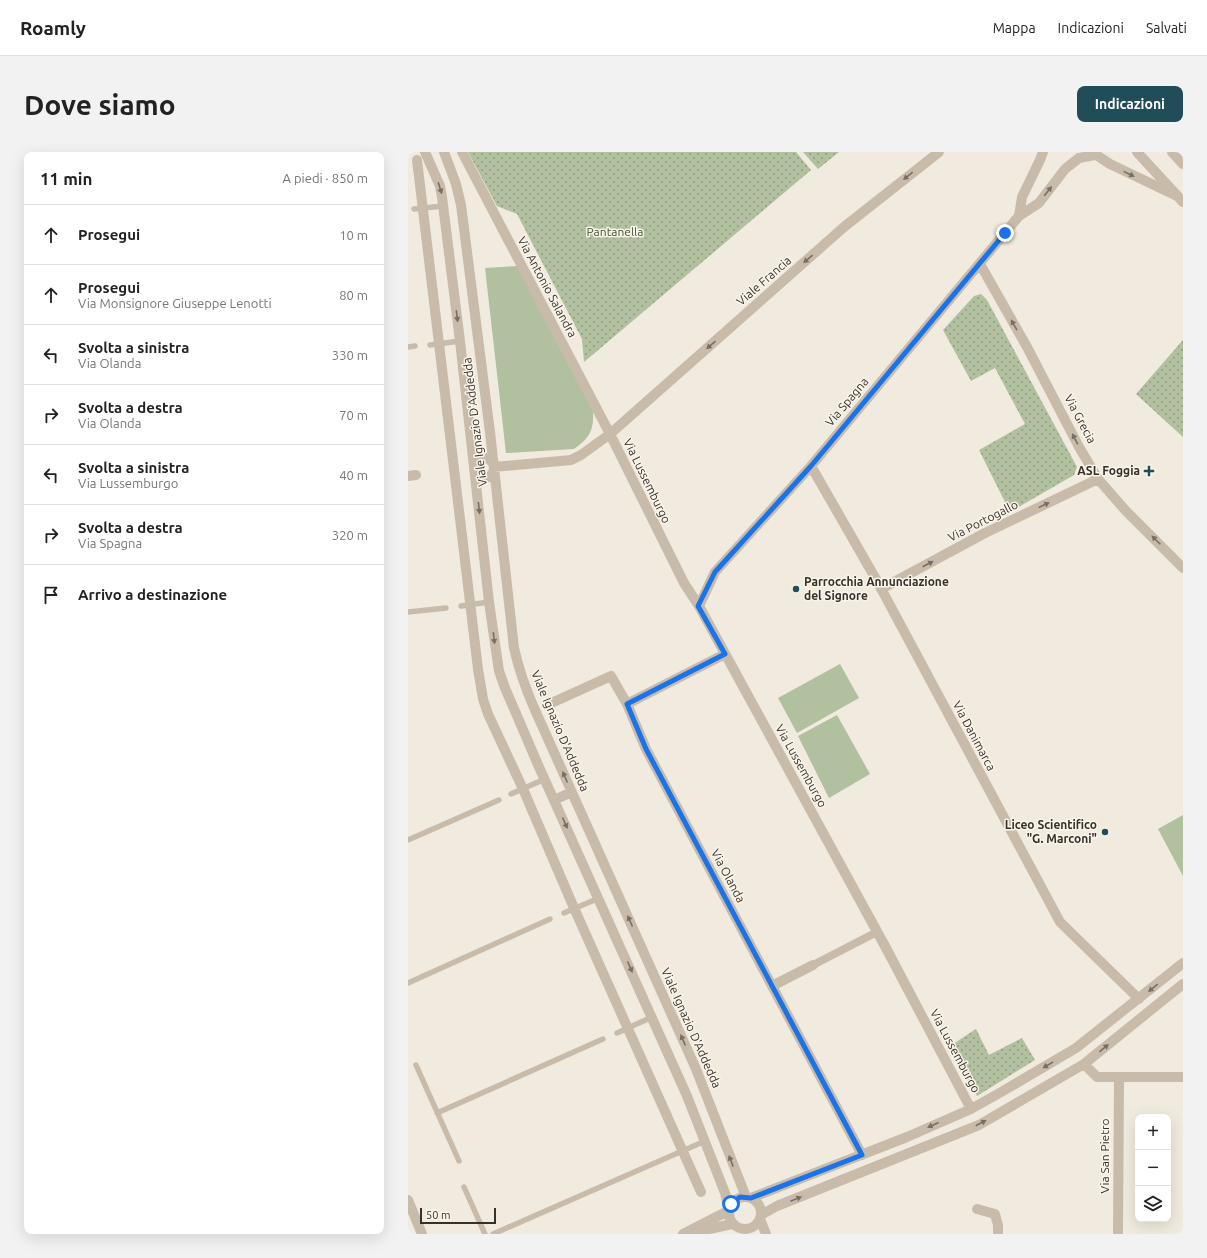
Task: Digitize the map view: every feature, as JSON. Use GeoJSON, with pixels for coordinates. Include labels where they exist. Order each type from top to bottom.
{"type":"FeatureCollection","features":[{"type":"Feature","properties":{"kind":"street","name":"Viale Ignazio D'Addedda"},"geometry":{"type":"LineString","coordinates":[[424,152],[440,186],[443,206],[475,470],[489,602],[499,671],[554,800],[687,1096],[725,1194],[729,1210]]}},
{"type":"Feature","properties":{"kind":"street","name":"Viale Ignazio D'Addedda"},"geometry":{"type":"LineString","coordinates":[[444,152],[456,184],[461,205],[494,467],[514,648],[523,682],[705,1091],[748,1198]]}},
{"type":"Feature","properties":{"kind":"street","name":"Via Antonio Salandra"},"geometry":{"type":"LineString","coordinates":[[462,152],[610,434]]}},
{"type":"Feature","properties":{"kind":"street","name":"Viale Francia"},"geometry":{"type":"LineString","coordinates":[[494,467],[571,460],[581,455],[610,434],[844,227],[938,152]]}},
{"type":"Feature","properties":{"kind":"street","name":"Via Spagna"},"geometry":{"type":"LineString","coordinates":[[1019,216],[1022,197],[1043,152]]}},
{"type":"Feature","properties":{"kind":"street"},"geometry":{"type":"LineString","coordinates":[[1137,152],[1180,199]]}},
{"type":"Feature","properties":{"kind":"street"},"geometry":{"type":"LineString","coordinates":[[1172,152],[1183,164]]}},
{"type":"Feature","properties":{"kind":"street"},"geometry":{"type":"LineString","coordinates":[[1094,153],[1110,164],[1180,199]]}},
{"type":"Feature","properties":{"kind":"street","name":"Via Spagna"},"geometry":{"type":"LineString","coordinates":[[698,606],[715,572],[811,466],[1019,216],[1038,203],[1066,169],[1079,158],[1094,153]]}},
{"type":"Feature","properties":{"kind":"street"},"geometry":{"type":"LineString","coordinates":[[417,160],[418,208],[434,344],[466,605],[483,699],[488,714],[701,1192]]}},
{"type":"Feature","properties":{"kind":"street","name":"Via Grecia"},"geometry":{"type":"LineString","coordinates":[[980,264],[1027,347],[1079,447],[1098,479],[1126,511],[1183,568]]}},
{"type":"Feature","properties":{"kind":"street","name":"Via Lussemburgo"},"geometry":{"type":"LineString","coordinates":[[610,434],[684,583],[725,654],[971,1109]]}},
{"type":"Feature","properties":{"kind":"street","name":"Via Danimarca"},"geometry":{"type":"LineString","coordinates":[[811,466],[881,589],[1060,922],[1139,999]]}},
{"type":"Feature","properties":{"kind":"street"},"geometry":{"type":"LineString","coordinates":[[475,470],[478,475],[485,477],[492,473],[494,467]]}},
{"type":"Feature","properties":{"kind":"street","name":"Via Portogallo"},"geometry":{"type":"LineString","coordinates":[[881,589],[985,533],[1098,479]]}},
{"type":"Feature","properties":{"kind":"street"},"geometry":{"type":"LineString","coordinates":[[627,704],[725,654]]}},
{"type":"Feature","properties":{"kind":"street","name":"Via Olanda"},"geometry":{"type":"LineString","coordinates":[[547,705],[611,676],[627,704],[646,749],[862,1155]]}},
{"type":"Feature","properties":{"kind":"street"},"geometry":{"type":"LineString","coordinates":[[535,710],[547,705]]}},
{"type":"Feature","properties":{"kind":"street"},"geometry":{"type":"LineString","coordinates":[[554,800],[572,792]]}},
{"type":"Feature","properties":{"kind":"street"},"geometry":{"type":"LineString","coordinates":[[772,986],[876,932]]}},
{"type":"Feature","properties":{"kind":"street"},"geometry":{"type":"LineString","coordinates":[[733,1228],[728,1216],[729,1210],[735,1200],[748,1198],[862,1155],[971,1109],[1076,1048],[1183,963]]}},
{"type":"Feature","properties":{"kind":"street"},"geometry":{"type":"LineString","coordinates":[[640,989],[657,982]]}},
{"type":"Feature","properties":{"kind":"street"},"geometry":{"type":"LineString","coordinates":[[684,1234],[733,1228],[749,1229],[754,1226],[760,1217],[777,1206],[979,1124],[1084,1064],[1183,984]]}},
{"type":"Feature","properties":{"kind":"street"},"geometry":{"type":"LineString","coordinates":[[1084,1064],[1097,1077],[1183,1077]]}},
{"type":"Feature","properties":{"kind":"street","name":"Via San Pietro"},"geometry":{"type":"LineString","coordinates":[[1118,1234],[1119,1078]]}},
{"type":"Feature","properties":{"kind":"street"},"geometry":{"type":"LineString","coordinates":[[748,1198],[759,1205],[760,1217],[766,1234]]}},
{"type":"Feature","properties":{"kind":"street"},"geometry":{"type":"LineString","coordinates":[[408,1200],[422,1234]]}},
{"type":"Feature","properties":{"kind":"street"},"geometry":{"type":"LineString","coordinates":[[977,1209],[995,1214],[998,1225],[998,1234]]}},
{"type":"Feature","properties":{"kind":"street"},"geometry":{"type":"LineString","coordinates":[[684,1234],[729,1210]]}},
{"type":"Feature","properties":{"kind":"lane"},"geometry":{"type":"LineString","coordinates":[[418,208],[443,206]]}},
{"type":"Feature","properties":{"kind":"lane","name":"Viale Ignazio D'Addedda"},"geometry":{"type":"LineString","coordinates":[[434,344],[460,341]]}},
{"type":"Feature","properties":{"kind":"lane"},"geometry":{"type":"LineString","coordinates":[[408,347],[415,346]]}},
{"type":"Feature","properties":{"kind":"lane"},"geometry":{"type":"LineString","coordinates":[[466,605],[489,602]]}},
{"type":"Feature","properties":{"kind":"lane"},"geometry":{"type":"LineString","coordinates":[[408,612],[446,608]]}},
{"type":"Feature","properties":{"kind":"lane"},"geometry":{"type":"LineString","coordinates":[[511,794],[545,779]]}},
{"type":"Feature","properties":{"kind":"lane"},"geometry":{"type":"LineString","coordinates":[[408,840],[499,800]]}},
{"type":"Feature","properties":{"kind":"lane"},"geometry":{"type":"LineString","coordinates":[[564,913],[599,898]]}},
{"type":"Feature","properties":{"kind":"lane"},"geometry":{"type":"LineString","coordinates":[[408,983],[550,919]]}},
{"type":"Feature","properties":{"kind":"lane"},"geometry":{"type":"LineString","coordinates":[[617,1034],[652,1017]]}},
{"type":"Feature","properties":{"kind":"lane"},"geometry":{"type":"LineString","coordinates":[[437,1113],[603,1039]]}},
{"type":"Feature","properties":{"kind":"lane"},"geometry":{"type":"LineString","coordinates":[[416,1065],[460,1161]]}},
{"type":"Feature","properties":{"kind":"lane"},"geometry":{"type":"LineString","coordinates":[[494,1234],[705,1141]]}},
{"type":"Feature","properties":{"kind":"lane"},"geometry":{"type":"LineString","coordinates":[[464,1187],[485,1234]]}},
{"type":"Feature","properties":{"kind":"green space","name":"Pantanella"},"geometry":{"type":"Polygon","coordinates":[[[468,152],[796,152],[811,170],[584,362],[582,339],[517,214],[497,206],[468,152]]]}},
{"type":"Feature","properties":{"kind":"green space"},"geometry":{"type":"Polygon","coordinates":[[[803,152],[839,152],[818,169],[803,152]]]}},
{"type":"Feature","properties":{"kind":"green space"},"geometry":{"type":"Polygon","coordinates":[[[518,266],[593,409],[593,422],[590,432],[580,445],[574,449],[506,453],[485,268],[518,266]]]}},
{"type":"Feature","properties":{"kind":"green space"},"geometry":{"type":"Polygon","coordinates":[[[981,294],[987,300],[1077,467],[1074,475],[1010,512],[979,450],[1025,424],[995,368],[971,381],[943,330],[974,296],[981,294]]]}},
{"type":"Feature","properties":{"kind":"green space"},"geometry":{"type":"Polygon","coordinates":[[[1183,340],[1183,437],[1136,394],[1183,340]]]}},
{"type":"Feature","properties":{"kind":"green space"},"geometry":{"type":"Polygon","coordinates":[[[840,664],[859,698],[797,733],[778,698],[840,664]]]}},
{"type":"Feature","properties":{"kind":"green space"},"geometry":{"type":"Polygon","coordinates":[[[837,715],[870,774],[829,798],[798,736],[837,715]]]}},
{"type":"Feature","properties":{"kind":"green space"},"geometry":{"type":"Polygon","coordinates":[[[1183,815],[1183,876],[1158,829],[1183,815]]]}},
{"type":"Feature","properties":{"kind":"green space"},"geometry":{"type":"Polygon","coordinates":[[[976,1029],[989,1055],[1022,1038],[1035,1060],[977,1096],[950,1046],[976,1029]]]}},
{"type":"Feature","properties":{"kind":"place","name":"ASL Foggia"},"geometry":{"type":"Point","coordinates":[1149,471]}},
{"type":"Feature","properties":{"kind":"place","name":"Parrocchia Annunciazione del Signore"},"geometry":{"type":"Point","coordinates":[796,589]}},
{"type":"Feature","properties":{"kind":"place","name":"Liceo Scientifico \"G. Marconi\""},"geometry":{"type":"Point","coordinates":[1105,832]}},
{"type":"Feature","properties":{"kind":"route"},"geometry":{"type":"LineString","coordinates":[[731,1204],[740,1197],[751,1198],[862,1155],[646,749],[627,704],[725,654],[698,606],[715,572],[811,466],[1005,233]]}}]}
